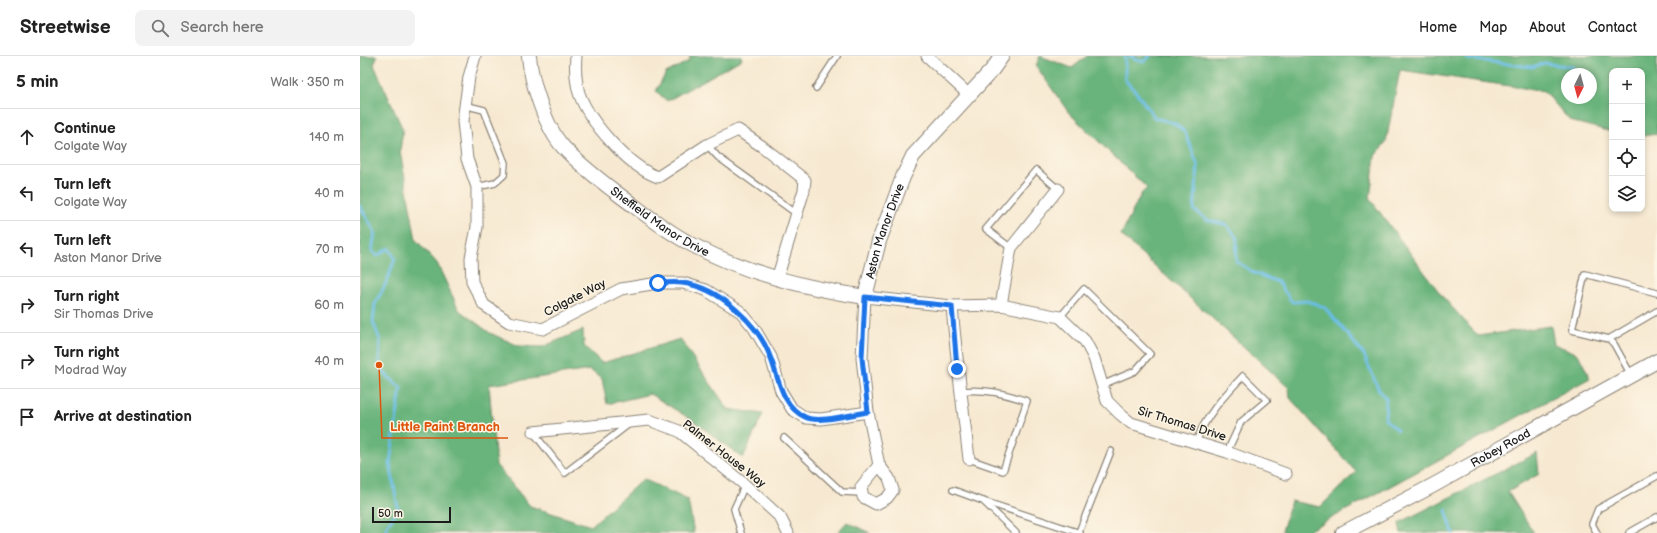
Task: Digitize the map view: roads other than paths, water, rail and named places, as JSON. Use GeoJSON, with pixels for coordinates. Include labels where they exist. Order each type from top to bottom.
{"type":"FeatureCollection","features":[{"type":"Feature","properties":{"kind":"street","name":"Colgate Way"},"geometry":{"type":"LineString","coordinates":[[475,56],[469,77],[463,121],[467,158],[477,187],[477,227],[471,258],[472,282],[484,305],[509,322],[543,329],[621,289],[658,283],[683,283],[706,290],[741,312],[754,328],[771,357],[781,390],[792,409],[806,418],[820,420],[868,412]]}},
{"type":"Feature","properties":{"kind":"street","name":"Sheffield Manor Drive"},"geometry":{"type":"LineString","coordinates":[[529,56],[535,87],[550,127],[563,148],[639,209],[690,243],[731,262],[777,279],[822,290],[865,297]]}},
{"type":"Feature","properties":{"kind":"street"},"geometry":{"type":"LineString","coordinates":[[576,56],[575,63],[579,93],[592,118],[617,147],[648,173],[658,177],[707,145],[738,130],[764,147],[805,180],[797,214],[777,279]]}},
{"type":"Feature","properties":{"kind":"street"},"geometry":{"type":"LineString","coordinates":[[927,56],[968,94]]}},
{"type":"Feature","properties":{"kind":"street","name":"Aston Manor Drive"},"geometry":{"type":"LineString","coordinates":[[862,493],[863,497],[876,504],[887,498],[893,490],[889,478],[879,465],[868,412],[862,358],[865,297],[879,241],[903,177],[913,156],[968,94],[992,70],[1002,56]]}},
{"type":"Feature","properties":{"kind":"street"},"geometry":{"type":"LineString","coordinates":[[1001,305],[1011,248],[1058,189]]}},
{"type":"Feature","properties":{"kind":"street"},"geometry":{"type":"LineString","coordinates":[[865,297],[952,306],[1001,305],[1060,317]]}},
{"type":"Feature","properties":{"kind":"street"},"geometry":{"type":"LineString","coordinates":[[952,306],[957,369],[969,459]]}},
{"type":"Feature","properties":{"kind":"street","name":"Sir Thomas Drive"},"geometry":{"type":"LineString","coordinates":[[1060,317],[1085,341],[1094,358],[1107,401],[1131,423],[1228,452],[1286,474]]}},
{"type":"Feature","properties":{"kind":"street","name":"Robey Road"},"geometry":{"type":"LineString","coordinates":[[1343,533],[1434,485],[1657,361]]}},
{"type":"Feature","properties":{"kind":"street","name":"Palmer House Way"},"geometry":{"type":"LineString","coordinates":[[533,432],[649,420],[679,431],[745,484],[780,517],[788,533]]}},
{"type":"Feature","properties":{"kind":"street"},"geometry":{"type":"LineString","coordinates":[[862,493],[861,487],[879,465]]}},
{"type":"Feature","properties":{"kind":"lane"},"geometry":{"type":"LineString","coordinates":[[816,88],[838,56]]}},
{"type":"Feature","properties":{"kind":"lane"},"geometry":{"type":"LineString","coordinates":[[464,105],[484,110],[505,163],[504,175],[495,183],[477,187]]}},
{"type":"Feature","properties":{"kind":"lane"},"geometry":{"type":"LineString","coordinates":[[707,145],[718,157],[797,214]]}},
{"type":"Feature","properties":{"kind":"lane"},"geometry":{"type":"LineString","coordinates":[[1011,248],[986,229],[1036,170],[1058,189]]}},
{"type":"Feature","properties":{"kind":"lane"},"geometry":{"type":"LineString","coordinates":[[1631,375],[1614,344],[1609,339],[1572,330],[1585,274],[1657,293]]}},
{"type":"Feature","properties":{"kind":"lane"},"geometry":{"type":"LineString","coordinates":[[1060,317],[1084,289],[1150,354],[1136,371],[1102,385]]}},
{"type":"Feature","properties":{"kind":"lane"},"geometry":{"type":"LineString","coordinates":[[1609,339],[1657,311]]}},
{"type":"Feature","properties":{"kind":"lane"},"geometry":{"type":"LineString","coordinates":[[1196,442],[1202,425],[1218,402],[1243,376],[1267,400],[1241,422],[1228,452]]}},
{"type":"Feature","properties":{"kind":"lane"},"geometry":{"type":"LineString","coordinates":[[961,391],[982,389],[1004,393],[1027,401],[1003,471],[969,459]]}},
{"type":"Feature","properties":{"kind":"lane"},"geometry":{"type":"LineString","coordinates":[[533,432],[565,472],[633,422]]}},
{"type":"Feature","properties":{"kind":"lane"},"geometry":{"type":"LineString","coordinates":[[784,438],[842,492],[862,493]]}},
{"type":"Feature","properties":{"kind":"lane"},"geometry":{"type":"LineString","coordinates":[[953,490],[1079,532],[1111,451]]}},
{"type":"Feature","properties":{"kind":"lane"},"geometry":{"type":"LineString","coordinates":[[1597,533],[1592,524],[1598,509],[1657,476]]}},
{"type":"Feature","properties":{"kind":"lane"},"geometry":{"type":"LineString","coordinates":[[741,533],[734,509],[745,484]]}},
{"type":"Feature","properties":{"kind":"lane"},"geometry":{"type":"LineString","coordinates":[[983,501],[1016,533]]}},
{"type":"Feature","properties":{"kind":"lane"},"geometry":{"type":"LineString","coordinates":[[1629,533],[1657,517]]}},
{"type":"Feature","properties":{"kind":"waterway"},"geometry":{"type":"LineString","coordinates":[[1125,56],[1125,80],[1155,118],[1174,123],[1185,132],[1198,166],[1194,210],[1207,220],[1227,225],[1237,238],[1236,261],[1254,273],[1278,282],[1292,302],[1308,301],[1324,307],[1364,355],[1378,388],[1386,399],[1385,419],[1397,430]]}},
{"type":"Feature","properties":{"kind":"waterway"},"geometry":{"type":"LineString","coordinates":[[1129,56],[1144,62],[1150,56]]}},
{"type":"Feature","properties":{"kind":"waterway"},"geometry":{"type":"LineString","coordinates":[[1465,56],[1468,59],[1532,67],[1544,63],[1573,67]]}},
{"type":"Feature","properties":{"kind":"waterway"},"geometry":{"type":"LineString","coordinates":[[360,206],[375,232],[372,251],[377,256],[389,248],[395,259],[385,285],[375,304],[373,322],[380,340],[379,365],[386,375],[401,388],[390,463],[398,509],[386,527],[389,533]]}},
{"type":"Feature","properties":{"kind":"waterway"},"geometry":{"type":"LineString","coordinates":[[1446,510],[1453,533]]}},
{"type":"Feature","properties":{"kind":"place","name":"Little Paint Branch"},"geometry":{"type":"Point","coordinates":[379,365]}}]}
